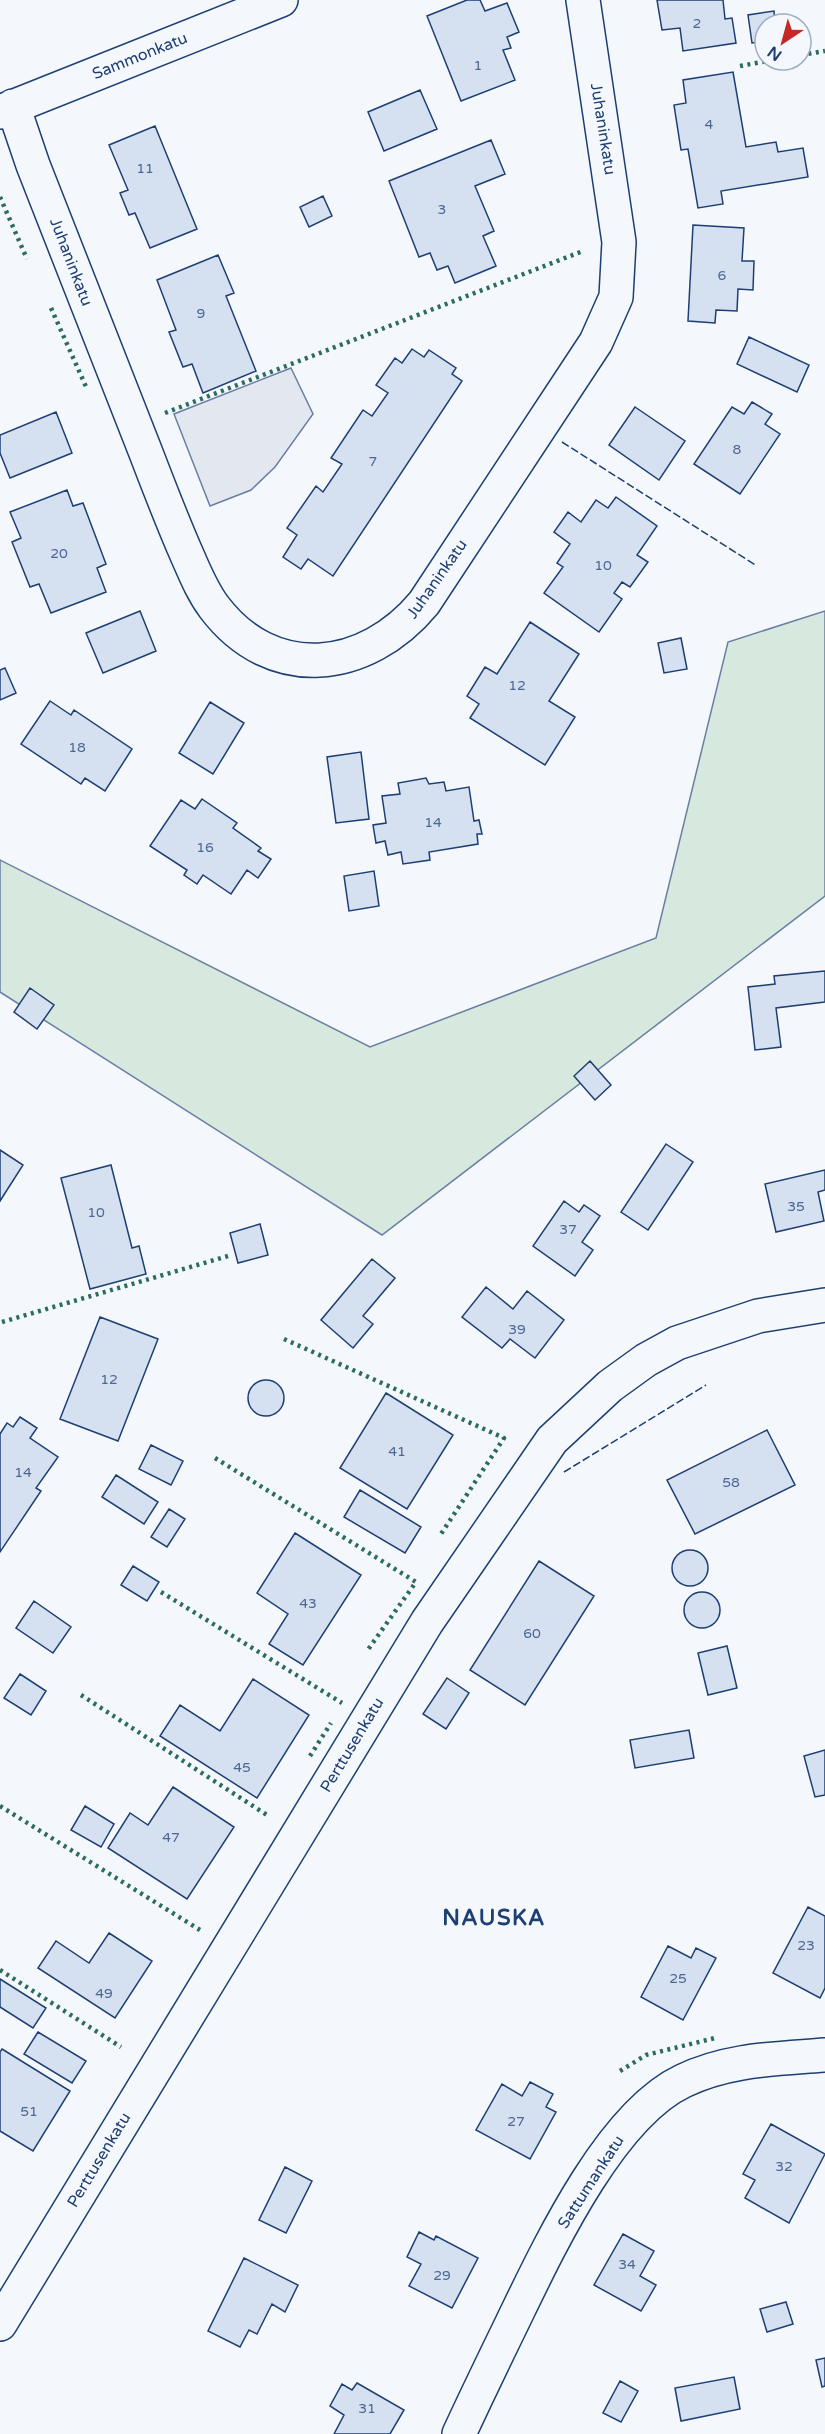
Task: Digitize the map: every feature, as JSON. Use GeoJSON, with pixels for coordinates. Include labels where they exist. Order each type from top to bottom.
{"type":"FeatureCollection","features":[{"type":"Feature","properties":{"kind":"street","name":"Sammonkatu"},"geometry":{"type":"LineString","coordinates":[[6,109],[281,0]]}},
{"type":"Feature","properties":{"kind":"street","name":"Juhaninkatu"},"geometry":{"type":"LineString","coordinates":[[6,109],[33,165],[175,528],[206,596],[223,618],[236,630],[248,640],[276,655],[311,661],[349,656],[366,650],[399,629],[423,603],[596,342],[616,297],[619,242],[584,0]]}},
{"type":"Feature","properties":{"kind":"street","name":"Perttusenkatu"},"geometry":{"type":"LineString","coordinates":[[0,2324],[427,1622],[552,1440],[610,1386],[646,1360],[677,1343],[758,1316],[825,1305]]}},
{"type":"Feature","properties":{"kind":"street","name":"Sattumankatu"},"geometry":{"type":"LineString","coordinates":[[459,2434],[547,2252],[588,2181],[623,2131],[644,2108],[681,2081],[711,2068],[738,2062],[825,2055]]}},
{"type":"Feature","properties":{"kind":"shaded area"},"geometry":{"type":"Polygon","coordinates":[[[291,368],[313,414],[275,467],[251,490],[210,506],[174,414],[291,368]]]}},
{"type":"Feature","properties":{"kind":"shaded area"},"geometry":{"type":"Polygon","coordinates":[[[825,611],[825,896],[382,1235],[0,992],[0,860],[370,1047],[656,938],[728,642],[825,611]]]}},
{"type":"Feature","properties":{"kind":"building"},"geometry":{"type":"Polygon","coordinates":[[[467,0],[480,0],[485,11],[507,3],[519,32],[507,37],[511,48],[503,50],[515,80],[461,101],[427,16],[467,0]]]}},
{"type":"Feature","properties":{"kind":"building"},"geometry":{"type":"Polygon","coordinates":[[[657,0],[723,0],[725,19],[732,18],[736,43],[683,51],[680,28],[662,30],[657,0]]]}},
{"type":"Feature","properties":{"kind":"building"},"geometry":{"type":"Polygon","coordinates":[[[753,14],[753,43],[752,43],[748,15],[753,14]]]}},
{"type":"Feature","properties":{"kind":"building"},"geometry":{"type":"Polygon","coordinates":[[[733,72],[746,147],[776,142],[778,152],[803,148],[808,177],[721,191],[723,204],[698,208],[688,149],[681,150],[674,105],[686,103],[683,80],[733,72]]]}},
{"type":"Feature","properties":{"kind":"building"},"geometry":{"type":"Polygon","coordinates":[[[420,90],[437,129],[384,151],[368,112],[420,90]]]}},
{"type":"Feature","properties":{"kind":"building"},"geometry":{"type":"Polygon","coordinates":[[[155,126],[197,229],[150,248],[135,213],[129,215],[120,193],[128,190],[109,145],[155,126]]]}},
{"type":"Feature","properties":{"kind":"building"},"geometry":{"type":"Polygon","coordinates":[[[491,140],[505,174],[475,186],[494,231],[483,236],[496,266],[455,283],[448,266],[437,270],[430,253],[419,257],[389,181],[491,140]]]}},
{"type":"Feature","properties":{"kind":"building"},"geometry":{"type":"Polygon","coordinates":[[[323,196],[332,216],[309,227],[300,207],[323,196]]]}},
{"type":"Feature","properties":{"kind":"building"},"geometry":{"type":"Polygon","coordinates":[[[693,225],[744,228],[742,261],[754,261],[753,290],[738,289],[737,311],[716,310],[715,323],[688,321],[693,225]]]}},
{"type":"Feature","properties":{"kind":"building"},"geometry":{"type":"Polygon","coordinates":[[[218,255],[234,293],[226,296],[256,371],[203,393],[192,364],[183,367],[169,332],[176,330],[157,280],[218,255]]]}},
{"type":"Feature","properties":{"kind":"building"},"geometry":{"type":"Polygon","coordinates":[[[749,337],[809,365],[797,392],[737,364],[749,337]]]}},
{"type":"Feature","properties":{"kind":"building"},"geometry":{"type":"Polygon","coordinates":[[[412,349],[424,357],[429,350],[456,368],[452,374],[462,381],[333,576],[308,559],[301,569],[283,557],[297,535],[287,528],[316,486],[323,492],[342,464],[331,458],[363,410],[372,416],[388,393],[376,385],[395,358],[402,363],[412,349]]]}},
{"type":"Feature","properties":{"kind":"building"},"geometry":{"type":"Polygon","coordinates":[[[752,402],[772,414],[765,424],[780,434],[740,494],[694,464],[732,407],[744,414],[752,402]]]}},
{"type":"Feature","properties":{"kind":"building"},"geometry":{"type":"Polygon","coordinates":[[[635,407],[685,441],[659,480],[609,445],[635,407]]]}},
{"type":"Feature","properties":{"kind":"building"},"geometry":{"type":"Polygon","coordinates":[[[56,412],[72,453],[10,478],[0,453],[0,435],[56,412]]]}},
{"type":"Feature","properties":{"kind":"building"},"geometry":{"type":"Polygon","coordinates":[[[67,490],[73,506],[83,503],[106,564],[97,568],[106,592],[51,613],[39,584],[30,587],[12,542],[21,538],[10,512],[67,490]]]}},
{"type":"Feature","properties":{"kind":"building"},"geometry":{"type":"Polygon","coordinates":[[[616,497],[657,526],[637,555],[648,562],[630,587],[622,582],[614,593],[622,599],[599,632],[544,593],[563,567],[557,563],[570,544],[554,532],[568,512],[581,522],[596,500],[608,508],[616,497]]]}},
{"type":"Feature","properties":{"kind":"building"},"geometry":{"type":"Polygon","coordinates":[[[140,611],[156,651],[103,673],[86,633],[140,611]]]}},
{"type":"Feature","properties":{"kind":"building"},"geometry":{"type":"Polygon","coordinates":[[[530,622],[579,654],[549,701],[575,717],[545,765],[470,718],[479,704],[467,696],[485,667],[497,674],[530,622]]]}},
{"type":"Feature","properties":{"kind":"building"},"geometry":{"type":"Polygon","coordinates":[[[681,638],[687,669],[664,673],[658,643],[681,638]]]}},
{"type":"Feature","properties":{"kind":"building"},"geometry":{"type":"Polygon","coordinates":[[[5,668],[16,693],[0,700],[0,670],[5,668]]]}},
{"type":"Feature","properties":{"kind":"building"},"geometry":{"type":"Polygon","coordinates":[[[50,701],[71,715],[74,710],[132,749],[105,791],[85,778],[81,784],[21,744],[50,701]]]}},
{"type":"Feature","properties":{"kind":"building"},"geometry":{"type":"Polygon","coordinates":[[[210,702],[244,723],[213,774],[179,753],[210,702]]]}},
{"type":"Feature","properties":{"kind":"building"},"geometry":{"type":"Polygon","coordinates":[[[361,752],[369,819],[336,823],[327,757],[361,752]]]}},
{"type":"Feature","properties":{"kind":"building"},"geometry":{"type":"Polygon","coordinates":[[[426,778],[429,784],[444,782],[446,791],[469,787],[474,821],[479,820],[482,834],[477,834],[478,844],[429,852],[430,860],[403,864],[401,852],[388,855],[385,841],[376,843],[373,825],[386,823],[382,796],[400,794],[398,783],[426,778]]]}},
{"type":"Feature","properties":{"kind":"building"},"geometry":{"type":"Polygon","coordinates":[[[202,799],[237,823],[233,828],[261,848],[258,851],[271,859],[258,878],[247,870],[231,894],[203,875],[197,884],[184,875],[187,870],[150,846],[181,800],[195,809],[202,799]]]}},
{"type":"Feature","properties":{"kind":"building"},"geometry":{"type":"Polygon","coordinates":[[[374,871],[379,906],[349,911],[344,876],[374,871]]]}},
{"type":"Feature","properties":{"kind":"building"},"geometry":{"type":"Polygon","coordinates":[[[825,971],[825,1002],[776,1008],[781,1047],[755,1050],[748,987],[775,984],[774,976],[825,971]]]}},
{"type":"Feature","properties":{"kind":"building"},"geometry":{"type":"Polygon","coordinates":[[[30,988],[54,1005],[37,1029],[14,1012],[30,988]]]}},
{"type":"Feature","properties":{"kind":"building"},"geometry":{"type":"Polygon","coordinates":[[[590,1061],[611,1085],[595,1100],[574,1076],[590,1061]]]}},
{"type":"Feature","properties":{"kind":"building"},"geometry":{"type":"Polygon","coordinates":[[[666,1144],[693,1162],[648,1230],[621,1212],[666,1144]]]}},
{"type":"Feature","properties":{"kind":"building"},"geometry":{"type":"Polygon","coordinates":[[[0,1150],[23,1165],[0,1201],[0,1150]]]}},
{"type":"Feature","properties":{"kind":"building"},"geometry":{"type":"Polygon","coordinates":[[[111,1165],[132,1248],[139,1246],[146,1274],[90,1289],[61,1178],[111,1165]]]}},
{"type":"Feature","properties":{"kind":"building"},"geometry":{"type":"Polygon","coordinates":[[[825,1170],[825,1190],[818,1192],[824,1221],[776,1232],[765,1184],[825,1170]]]}},
{"type":"Feature","properties":{"kind":"building"},"geometry":{"type":"Polygon","coordinates":[[[564,1201],[579,1212],[584,1205],[600,1216],[582,1242],[593,1250],[575,1276],[533,1246],[564,1201]]]}},
{"type":"Feature","properties":{"kind":"building"},"geometry":{"type":"Polygon","coordinates":[[[260,1224],[268,1255],[238,1263],[230,1233],[260,1224]]]}},
{"type":"Feature","properties":{"kind":"building"},"geometry":{"type":"Polygon","coordinates":[[[372,1259],[395,1278],[363,1316],[373,1324],[353,1348],[321,1320],[372,1259]]]}},
{"type":"Feature","properties":{"kind":"building"},"geometry":{"type":"Polygon","coordinates":[[[486,1287],[513,1309],[527,1291],[564,1320],[535,1358],[510,1339],[502,1348],[462,1317],[486,1287]]]}},
{"type":"Feature","properties":{"kind":"building"},"geometry":{"type":"Polygon","coordinates":[[[100,1317],[158,1339],[118,1441],[60,1419],[100,1317]]]}},
{"type":"Feature","properties":{"kind":"building"},"geometry":{"type":"Polygon","coordinates":[[[266,1380],[279,1385],[284,1398],[279,1411],[266,1416],[253,1411],[248,1398],[253,1385],[266,1380]]]}},
{"type":"Feature","properties":{"kind":"building"},"geometry":{"type":"Polygon","coordinates":[[[386,1393],[453,1435],[407,1509],[340,1468],[386,1393]]]}},
{"type":"Feature","properties":{"kind":"building"},"geometry":{"type":"Polygon","coordinates":[[[20,1417],[37,1428],[30,1438],[58,1457],[36,1488],[41,1491],[0,1552],[0,1434],[7,1423],[13,1427],[20,1417]]]}},
{"type":"Feature","properties":{"kind":"building"},"geometry":{"type":"Polygon","coordinates":[[[767,1430],[795,1485],[695,1534],[667,1480],[767,1430]]]}},
{"type":"Feature","properties":{"kind":"building"},"geometry":{"type":"Polygon","coordinates":[[[151,1445],[183,1461],[171,1485],[139,1469],[151,1445]]]}},
{"type":"Feature","properties":{"kind":"building"},"geometry":{"type":"Polygon","coordinates":[[[116,1475],[158,1502],[144,1524],[102,1497],[116,1475]]]}},
{"type":"Feature","properties":{"kind":"building"},"geometry":{"type":"Polygon","coordinates":[[[360,1490],[421,1527],[405,1553],[344,1517],[360,1490]]]}},
{"type":"Feature","properties":{"kind":"building"},"geometry":{"type":"Polygon","coordinates":[[[169,1509],[185,1519],[167,1547],[151,1537],[169,1509]]]}},
{"type":"Feature","properties":{"kind":"building"},"geometry":{"type":"Polygon","coordinates":[[[295,1533],[361,1575],[303,1665],[269,1644],[288,1614],[257,1593],[295,1533]]]}},
{"type":"Feature","properties":{"kind":"building"},"geometry":{"type":"Polygon","coordinates":[[[690,1550],[703,1555],[708,1568],[703,1581],[690,1586],[677,1581],[672,1568],[677,1555],[690,1550]]]}},
{"type":"Feature","properties":{"kind":"building"},"geometry":{"type":"Polygon","coordinates":[[[539,1561],[594,1596],[525,1705],[470,1670],[539,1561]]]}},
{"type":"Feature","properties":{"kind":"building"},"geometry":{"type":"Polygon","coordinates":[[[133,1566],[159,1582],[147,1601],[121,1585],[133,1566]]]}},
{"type":"Feature","properties":{"kind":"building"},"geometry":{"type":"Polygon","coordinates":[[[702,1592],[715,1597],[720,1610],[715,1623],[702,1628],[689,1623],[684,1610],[689,1597],[702,1592]]]}},
{"type":"Feature","properties":{"kind":"building"},"geometry":{"type":"Polygon","coordinates":[[[34,1601],[71,1627],[53,1653],[16,1628],[34,1601]]]}},
{"type":"Feature","properties":{"kind":"building"},"geometry":{"type":"Polygon","coordinates":[[[727,1646],[737,1688],[708,1695],[698,1653],[727,1646]]]}},
{"type":"Feature","properties":{"kind":"building"},"geometry":{"type":"Polygon","coordinates":[[[20,1674],[46,1691],[31,1715],[4,1698],[20,1674]]]}},
{"type":"Feature","properties":{"kind":"building"},"geometry":{"type":"Polygon","coordinates":[[[447,1678],[469,1693],[446,1729],[423,1714],[447,1678]]]}},
{"type":"Feature","properties":{"kind":"building"},"geometry":{"type":"Polygon","coordinates":[[[253,1679],[309,1715],[257,1798],[160,1736],[180,1705],[220,1731],[253,1679]]]}},
{"type":"Feature","properties":{"kind":"building"},"geometry":{"type":"Polygon","coordinates":[[[689,1730],[694,1758],[635,1768],[630,1740],[689,1730]]]}},
{"type":"Feature","properties":{"kind":"building"},"geometry":{"type":"Polygon","coordinates":[[[825,1750],[825,1795],[815,1797],[804,1756],[825,1750]]]}},
{"type":"Feature","properties":{"kind":"building"},"geometry":{"type":"Polygon","coordinates":[[[173,1787],[234,1827],[187,1899],[108,1848],[130,1813],[148,1825],[173,1787]]]}},
{"type":"Feature","properties":{"kind":"building"},"geometry":{"type":"Polygon","coordinates":[[[85,1806],[114,1824],[101,1847],[71,1830],[85,1806]]]}},
{"type":"Feature","properties":{"kind":"building"},"geometry":{"type":"Polygon","coordinates":[[[808,1907],[825,1916],[825,1988],[820,1998],[773,1973],[808,1907]]]}},
{"type":"Feature","properties":{"kind":"building"},"geometry":{"type":"Polygon","coordinates":[[[109,1933],[152,1961],[115,2018],[38,1968],[56,1941],[89,1963],[109,1933]]]}},
{"type":"Feature","properties":{"kind":"building"},"geometry":{"type":"Polygon","coordinates":[[[668,1946],[691,1958],[696,1948],[716,1958],[683,2020],[641,1997],[668,1946]]]}},
{"type":"Feature","properties":{"kind":"building"},"geometry":{"type":"Polygon","coordinates":[[[0,1979],[46,2008],[33,2028],[0,2007],[0,1979]]]}},
{"type":"Feature","properties":{"kind":"building"},"geometry":{"type":"Polygon","coordinates":[[[38,2032],[86,2061],[72,2083],[24,2054],[38,2032]]]}},
{"type":"Feature","properties":{"kind":"building"},"geometry":{"type":"Polygon","coordinates":[[[2,2049],[70,2091],[33,2151],[0,2131],[0,2052],[2,2049]]]}},
{"type":"Feature","properties":{"kind":"building"},"geometry":{"type":"Polygon","coordinates":[[[530,2082],[553,2094],[546,2107],[556,2112],[530,2159],[476,2130],[502,2084],[522,2096],[530,2082]]]}},
{"type":"Feature","properties":{"kind":"building"},"geometry":{"type":"Polygon","coordinates":[[[771,2124],[825,2154],[789,2223],[745,2198],[755,2180],[743,2174],[771,2124]]]}},
{"type":"Feature","properties":{"kind":"building"},"geometry":{"type":"Polygon","coordinates":[[[285,2167],[312,2181],[286,2233],[259,2220],[285,2167]]]}},
{"type":"Feature","properties":{"kind":"building"},"geometry":{"type":"Polygon","coordinates":[[[419,2232],[434,2240],[436,2236],[478,2258],[452,2308],[409,2286],[421,2264],[407,2257],[419,2232]]]}},
{"type":"Feature","properties":{"kind":"building"},"geometry":{"type":"Polygon","coordinates":[[[623,2234],[654,2251],[640,2276],[656,2285],[641,2311],[594,2285],[623,2234]]]}},
{"type":"Feature","properties":{"kind":"building"},"geometry":{"type":"Polygon","coordinates":[[[244,2258],[298,2285],[285,2312],[272,2304],[257,2334],[249,2330],[240,2347],[208,2331],[244,2258]]]}},
{"type":"Feature","properties":{"kind":"building"},"geometry":{"type":"Polygon","coordinates":[[[786,2302],[793,2324],[767,2332],[760,2309],[786,2302]]]}},
{"type":"Feature","properties":{"kind":"building"},"geometry":{"type":"Polygon","coordinates":[[[825,2358],[825,2386],[822,2387],[816,2360],[825,2358]]]}},
{"type":"Feature","properties":{"kind":"building"},"geometry":{"type":"Polygon","coordinates":[[[734,2377],[740,2409],[681,2421],[675,2388],[734,2377]]]}},
{"type":"Feature","properties":{"kind":"building"},"geometry":{"type":"Polygon","coordinates":[[[620,2381],[638,2391],[621,2422],[603,2413],[620,2381]]]}},
{"type":"Feature","properties":{"kind":"building"},"geometry":{"type":"Polygon","coordinates":[[[357,2383],[404,2410],[390,2434],[334,2434],[344,2415],[330,2406],[342,2384],[352,2390],[357,2383]]]}},
{"type":"Feature","properties":{"kind":"hedge"},"geometry":{"type":"LineString","coordinates":[[813,53],[825,51]]}},
{"type":"Feature","properties":{"kind":"hedge"},"geometry":{"type":"LineString","coordinates":[[740,66],[753,64]]}},
{"type":"Feature","properties":{"kind":"hedge"},"geometry":{"type":"LineString","coordinates":[[0,197],[27,259]]}},
{"type":"Feature","properties":{"kind":"hedge"},"geometry":{"type":"LineString","coordinates":[[165,413],[583,251]]}},
{"type":"Feature","properties":{"kind":"hedge"},"geometry":{"type":"LineString","coordinates":[[51,308],[87,389]]}},
{"type":"Feature","properties":{"kind":"hedge"},"geometry":{"type":"LineString","coordinates":[[2,1322],[228,1256]]}},
{"type":"Feature","properties":{"kind":"hedge"},"geometry":{"type":"LineString","coordinates":[[284,1339],[504,1438],[441,1534]]}},
{"type":"Feature","properties":{"kind":"hedge"},"geometry":{"type":"LineString","coordinates":[[215,1458],[416,1582],[367,1651]]}},
{"type":"Feature","properties":{"kind":"hedge"},"geometry":{"type":"LineString","coordinates":[[161,1592],[342,1703]]}},
{"type":"Feature","properties":{"kind":"hedge"},"geometry":{"type":"LineString","coordinates":[[81,1695],[270,1817]]}},
{"type":"Feature","properties":{"kind":"hedge"},"geometry":{"type":"LineString","coordinates":[[310,1756],[331,1723]]}},
{"type":"Feature","properties":{"kind":"hedge"},"geometry":{"type":"LineString","coordinates":[[0,1806],[200,1930]]}},
{"type":"Feature","properties":{"kind":"hedge"},"geometry":{"type":"LineString","coordinates":[[0,1970],[121,2047]]}},
{"type":"Feature","properties":{"kind":"hedge"},"geometry":{"type":"LineString","coordinates":[[620,2071],[646,2055],[715,2038]]}},
{"type":"Feature","properties":{"kind":"fence"},"geometry":{"type":"LineString","coordinates":[[562,442],[757,566]]}},
{"type":"Feature","properties":{"kind":"fence"},"geometry":{"type":"LineString","coordinates":[[564,1472],[706,1385]]}},
{"type":"Feature","properties":{"kind":"district","name":"NAUSKA"},"geometry":{"type":"Point","coordinates":[494,1918]}}]}
